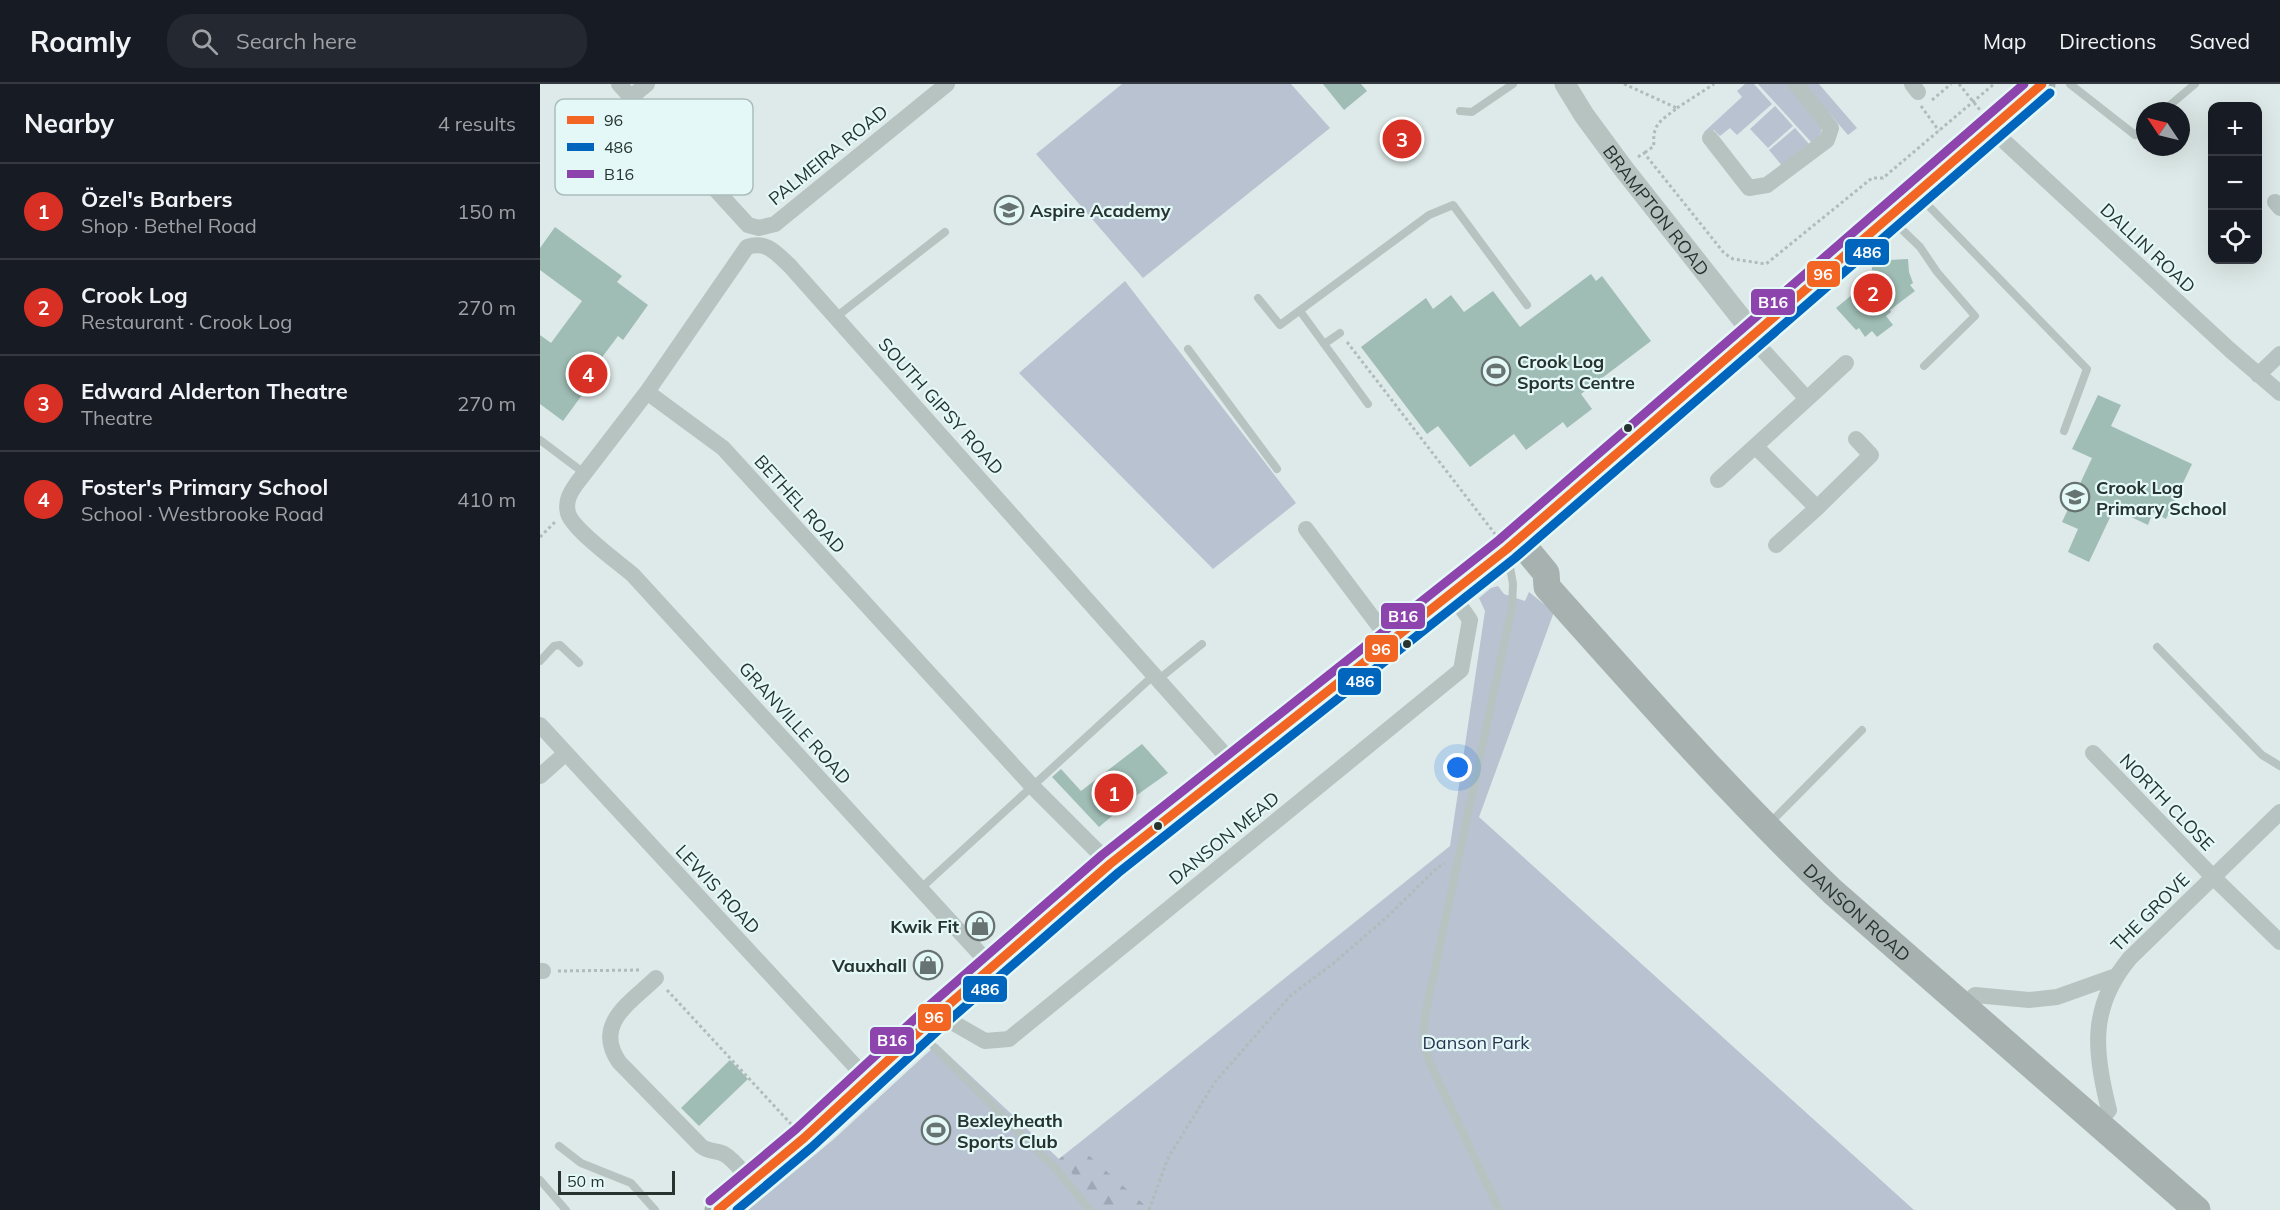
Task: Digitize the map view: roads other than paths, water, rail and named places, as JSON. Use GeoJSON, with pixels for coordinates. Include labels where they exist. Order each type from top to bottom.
{"type":"FeatureCollection","features":[{"type":"Feature","properties":{"kind":"main road"},"geometry":{"type":"LineString","coordinates":[[718,1210],[804,1138],[938,1014],[1110,864],[1513,544],[1888,216],[1988,122],[2043,84]]}},
{"type":"Feature","properties":{"kind":"main road","name":"DANSON ROAD"},"geometry":{"type":"LineString","coordinates":[[1513,544],[1535,585],[1547,586],[1657,712],[1833,892],[2197,1210]]}},
{"type":"Feature","properties":{"kind":"street","name":"SOUTH GIPSY ROAD"},"geometry":{"type":"LineString","coordinates":[[618,84],[631,97]]}},
{"type":"Feature","properties":{"kind":"street"},"geometry":{"type":"LineString","coordinates":[[631,97],[647,84]]}},
{"type":"Feature","properties":{"kind":"street","name":"PALMEIRA ROAD"},"geometry":{"type":"LineString","coordinates":[[567,510],[567,499],[584,473],[647,392],[747,247],[947,84]]}},
{"type":"Feature","properties":{"kind":"street","name":"BRAMPTON ROAD"},"geometry":{"type":"LineString","coordinates":[[1565,84],[1584,115],[1623,168],[1751,335]]}},
{"type":"Feature","properties":{"kind":"street"},"geometry":{"type":"LineString","coordinates":[[1710,138],[1749,188],[1767,185],[1827,140],[1831,128],[1796,84]]}},
{"type":"Feature","properties":{"kind":"street","name":"DALLIN ROAD"},"geometry":{"type":"LineString","coordinates":[[1988,122],[2280,393]]}},
{"type":"Feature","properties":{"kind":"street","name":"SOUTH GIPSY ROAD"},"geometry":{"type":"LineString","coordinates":[[721,195],[836,317],[1234,765]]}},
{"type":"Feature","properties":{"kind":"street"},"geometry":{"type":"LineString","coordinates":[[1751,335],[1807,399]]}},
{"type":"Feature","properties":{"kind":"street"},"geometry":{"type":"LineString","coordinates":[[2258,375],[2280,354]]}},
{"type":"Feature","properties":{"kind":"street"},"geometry":{"type":"LineString","coordinates":[[1718,480],[1846,363]]}},
{"type":"Feature","properties":{"kind":"street","name":"BETHEL ROAD"},"geometry":{"type":"LineString","coordinates":[[647,392],[723,448],[1032,786],[1110,864]]}},
{"type":"Feature","properties":{"kind":"street"},"geometry":{"type":"LineString","coordinates":[[1776,545],[1871,455],[1856,439]]}},
{"type":"Feature","properties":{"kind":"street"},"geometry":{"type":"LineString","coordinates":[[1756,447],[1817,508]]}},
{"type":"Feature","properties":{"kind":"street","name":"GRANVILLE ROAD"},"geometry":{"type":"LineString","coordinates":[[567,510],[573,523],[633,574],[992,967]]}},
{"type":"Feature","properties":{"kind":"street"},"geometry":{"type":"LineString","coordinates":[[1306,529],[1391,642]]}},
{"type":"Feature","properties":{"kind":"street","name":"DANSON MEAD"},"geometry":{"type":"LineString","coordinates":[[938,1014],[985,1041],[1009,1039],[1443,685],[1461,670],[1470,620],[1452,594]]}},
{"type":"Feature","properties":{"kind":"street","name":"LEWIS ROAD"},"geometry":{"type":"LineString","coordinates":[[540,725],[867,1079]]}},
{"type":"Feature","properties":{"kind":"street"},"geometry":{"type":"LineString","coordinates":[[540,776],[566,753]]}},
{"type":"Feature","properties":{"kind":"street","name":"NORTH CLOSE"},"geometry":{"type":"LineString","coordinates":[[2093,753],[2213,877],[2280,942]]}},
{"type":"Feature","properties":{"kind":"street","name":"THE GROVE"},"geometry":{"type":"LineString","coordinates":[[2098,1123],[2109,1110],[2097,1053],[2098,1029],[2115,976],[2130,958],[2280,812]]}},
{"type":"Feature","properties":{"kind":"street"},"geometry":{"type":"LineString","coordinates":[[650,974],[615,1018],[609,1037],[611,1051],[701,1146],[721,1152],[730,1158],[751,1182]]}},
{"type":"Feature","properties":{"kind":"street","name":"THE GROVE"},"geometry":{"type":"LineString","coordinates":[[1964,1007],[1975,995],[2030,1000],[2057,997],[2115,976]]}},
{"type":"Feature","properties":{"kind":"lane"},"geometry":{"type":"LineString","coordinates":[[1460,111],[1472,112],[1514,84]]}},
{"type":"Feature","properties":{"kind":"lane"},"geometry":{"type":"LineString","coordinates":[[2070,84],[2136,134]]}},
{"type":"Feature","properties":{"kind":"lane"},"geometry":{"type":"LineString","coordinates":[[2174,102],[2195,84]]}},
{"type":"Feature","properties":{"kind":"lane"},"geometry":{"type":"LineString","coordinates":[[1915,192],[2087,369],[2064,431]]}},
{"type":"Feature","properties":{"kind":"lane"},"geometry":{"type":"LineString","coordinates":[[1258,297],[1280,325],[1429,214],[1453,205],[1527,305]]}},
{"type":"Feature","properties":{"kind":"lane"},"geometry":{"type":"LineString","coordinates":[[1888,216],[1920,247],[1937,272],[1975,316],[1924,366]]}},
{"type":"Feature","properties":{"kind":"lane"},"geometry":{"type":"LineString","coordinates":[[836,317],[945,232]]}},
{"type":"Feature","properties":{"kind":"lane"},"geometry":{"type":"LineString","coordinates":[[1300,310],[1368,404]]}},
{"type":"Feature","properties":{"kind":"lane"},"geometry":{"type":"LineString","coordinates":[[1324,344],[1340,333]]}},
{"type":"Feature","properties":{"kind":"lane"},"geometry":{"type":"LineString","coordinates":[[1188,349],[1277,469]]}},
{"type":"Feature","properties":{"kind":"lane"},"geometry":{"type":"LineString","coordinates":[[540,440],[584,473]]}},
{"type":"Feature","properties":{"kind":"lane"},"geometry":{"type":"LineString","coordinates":[[1499,1210],[1430,1063],[1423,1040],[1425,1015],[1512,607],[1513,544]]}},
{"type":"Feature","properties":{"kind":"lane"},"geometry":{"type":"LineString","coordinates":[[920,889],[1032,786],[1157,677],[1202,644]]}},
{"type":"Feature","properties":{"kind":"lane"},"geometry":{"type":"LineString","coordinates":[[540,661],[554,646],[560,645],[579,663]]}},
{"type":"Feature","properties":{"kind":"lane"},"geometry":{"type":"LineString","coordinates":[[2157,647],[2262,755],[2280,766]]}},
{"type":"Feature","properties":{"kind":"lane"},"geometry":{"type":"LineString","coordinates":[[1767,827],[1862,729]]}},
{"type":"Feature","properties":{"kind":"lane"},"geometry":{"type":"LineString","coordinates":[[919,1032],[1056,1169],[1090,1210]]}},
{"type":"Feature","properties":{"kind":"lane"},"geometry":{"type":"LineString","coordinates":[[559,1146],[581,1163],[632,1183],[655,1210]]}},
{"type":"Feature","properties":{"kind":"lane"},"geometry":{"type":"LineString","coordinates":[[540,1180],[566,1210]]}},
{"type":"Feature","properties":{"kind":"place","name":"Edward Alderton Theatre"},"geometry":{"type":"Point","coordinates":[1402,139]}},
{"type":"Feature","properties":{"kind":"place","name":"Aspire Academy"},"geometry":{"type":"Point","coordinates":[1009,210]}},
{"type":"Feature","properties":{"kind":"place","name":"Crook Log"},"geometry":{"type":"Point","coordinates":[1873,293]}},
{"type":"Feature","properties":{"kind":"place","name":"Crook Log Sports Centre"},"geometry":{"type":"Point","coordinates":[1496,371]}},
{"type":"Feature","properties":{"kind":"place","name":"Foster's Primary School"},"geometry":{"type":"Point","coordinates":[588,374]}},
{"type":"Feature","properties":{"kind":"place","name":"Crook Log Primary School"},"geometry":{"type":"Point","coordinates":[2075,497]}},
{"type":"Feature","properties":{"kind":"place","name":"Özel's Barbers"},"geometry":{"type":"Point","coordinates":[1114,793]}},
{"type":"Feature","properties":{"kind":"place","name":"Kwik Fit"},"geometry":{"type":"Point","coordinates":[980,926]}},
{"type":"Feature","properties":{"kind":"place","name":"Vauxhall"},"geometry":{"type":"Point","coordinates":[928,965]}},
{"type":"Feature","properties":{"kind":"place","name":"Bexleyheath Sports Club"},"geometry":{"type":"Point","coordinates":[936,1130]}},
{"type":"Feature","properties":{"kind":"park label","name":"Danson Park"},"geometry":{"type":"Point","coordinates":[1476,1042]}}]}
